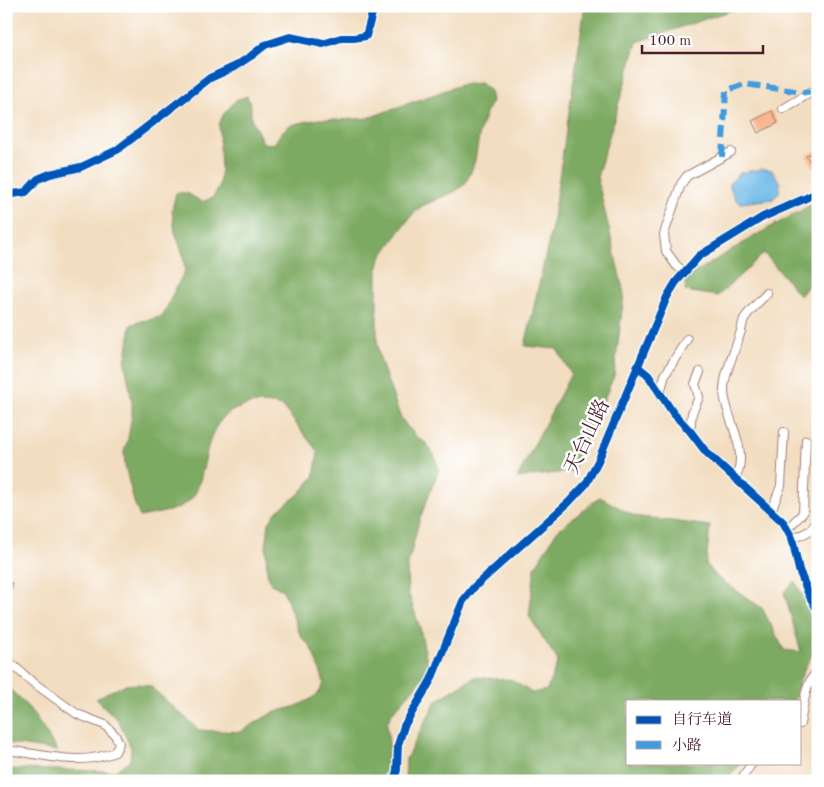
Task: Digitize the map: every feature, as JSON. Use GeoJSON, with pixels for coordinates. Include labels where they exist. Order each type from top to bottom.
{"type":"FeatureCollection","features":[{"type":"Feature","properties":{"kind":"street"},"geometry":{"type":"LineString","coordinates":[[6,195],[26,192],[38,179],[50,174],[81,167],[117,150],[210,78],[234,67],[265,45],[290,37],[323,44],[340,38],[366,36],[374,6]]}},
{"type":"Feature","properties":{"kind":"street"},"geometry":{"type":"LineString","coordinates":[[782,109],[818,91]]}},
{"type":"Feature","properties":{"kind":"street"},"geometry":{"type":"LineString","coordinates":[[685,273],[676,265],[666,251],[664,244],[664,234],[681,184],[686,176],[731,152]]}},
{"type":"Feature","properties":{"kind":"street","name":"天台山路"},"geometry":{"type":"LineString","coordinates":[[394,781],[397,770],[398,745],[404,726],[431,680],[463,601],[474,587],[569,502],[586,484],[598,461],[667,296],[676,282],[699,256],[763,217],[818,192]]}},
{"type":"Feature","properties":{"kind":"street"},"geometry":{"type":"LineString","coordinates":[[735,479],[740,470],[740,455],[738,441],[726,404],[724,381],[745,318],[767,293]]}},
{"type":"Feature","properties":{"kind":"street"},"geometry":{"type":"LineString","coordinates":[[660,393],[665,375],[687,338]]}},
{"type":"Feature","properties":{"kind":"street"},"geometry":{"type":"LineString","coordinates":[[637,366],[648,375],[673,412],[706,452],[783,522],[792,538],[799,570],[818,611]]}},
{"type":"Feature","properties":{"kind":"street"},"geometry":{"type":"LineString","coordinates":[[690,431],[692,413],[699,397],[695,384],[700,372]]}},
{"type":"Feature","properties":{"kind":"street"},"geometry":{"type":"LineString","coordinates":[[818,415],[818,439]]}},
{"type":"Feature","properties":{"kind":"street"},"geometry":{"type":"LineString","coordinates":[[771,511],[781,486],[784,432]]}},
{"type":"Feature","properties":{"kind":"street"},"geometry":{"type":"LineString","coordinates":[[787,529],[803,513],[806,440]]}},
{"type":"Feature","properties":{"kind":"street"},"geometry":{"type":"LineString","coordinates":[[792,538],[806,533],[814,526],[818,518]]}},
{"type":"Feature","properties":{"kind":"street"},"geometry":{"type":"LineString","coordinates":[[6,658],[31,681],[77,714],[105,725],[115,735],[119,743],[115,752],[101,757],[89,758],[50,758],[6,750]]}},
{"type":"Feature","properties":{"kind":"street"},"geometry":{"type":"LineString","coordinates":[[802,715],[808,687],[818,672]]}},
{"type":"Feature","properties":{"kind":"street"},"geometry":{"type":"LineString","coordinates":[[740,781],[751,764]]}},
{"type":"Feature","properties":{"kind":"green space"},"geometry":{"type":"Polygon","coordinates":[[[585,6],[744,6],[637,42],[597,177],[624,294],[614,376],[573,471],[517,478],[571,374],[557,349],[525,346],[551,231],[585,6]]]}},
{"type":"Feature","properties":{"kind":"green space"},"geometry":{"type":"Polygon","coordinates":[[[480,83],[490,91],[492,101],[480,131],[475,160],[465,184],[456,191],[422,206],[411,216],[384,253],[379,262],[377,272],[377,338],[379,355],[384,371],[400,416],[418,438],[426,443],[434,455],[439,469],[419,521],[407,569],[408,592],[420,628],[429,670],[391,714],[387,724],[389,745],[387,781],[6,781],[6,777],[11,769],[115,771],[130,760],[131,748],[118,720],[96,699],[126,685],[150,686],[199,730],[240,732],[272,713],[297,706],[319,693],[324,683],[321,673],[310,646],[301,637],[283,590],[271,584],[267,573],[266,548],[269,523],[277,511],[298,495],[314,477],[318,452],[282,406],[258,403],[241,407],[225,416],[213,432],[198,486],[190,500],[173,510],[140,517],[134,502],[125,466],[124,452],[132,414],[132,402],[125,363],[131,325],[163,316],[185,271],[183,255],[175,232],[172,210],[176,193],[187,193],[202,202],[212,198],[219,188],[221,171],[219,125],[223,115],[236,100],[247,96],[251,106],[251,118],[263,143],[274,144],[288,126],[319,119],[368,118],[460,85],[480,83]]]}},
{"type":"Feature","properties":{"kind":"green space"},"geometry":{"type":"Polygon","coordinates":[[[818,201],[818,273],[800,296],[764,253],[718,296],[685,291],[686,278],[751,238],[818,201]]]}},
{"type":"Feature","properties":{"kind":"green space"},"geometry":{"type":"Polygon","coordinates":[[[600,497],[634,516],[710,526],[706,564],[718,578],[762,608],[784,650],[801,652],[784,592],[795,581],[818,625],[818,651],[806,666],[794,700],[626,700],[626,764],[740,764],[726,781],[405,781],[406,759],[436,701],[474,677],[512,680],[532,693],[547,690],[558,661],[529,616],[535,567],[557,531],[600,497]]]}},
{"type":"Feature","properties":{"kind":"green space"},"geometry":{"type":"Polygon","coordinates":[[[6,685],[29,708],[58,751],[6,743],[6,685]]]}},
{"type":"Feature","properties":{"kind":"water"},"geometry":{"type":"Polygon","coordinates":[[[762,169],[772,170],[780,183],[779,192],[773,199],[740,203],[735,199],[729,184],[740,173],[762,169]]]}},
{"type":"Feature","properties":{"kind":"building"},"geometry":{"type":"Polygon","coordinates":[[[772,111],[778,123],[758,133],[752,121],[772,111]]]}},
{"type":"Feature","properties":{"kind":"building"},"geometry":{"type":"Polygon","coordinates":[[[818,149],[818,173],[806,156],[818,149]]]}},
{"type":"Feature","properties":{"kind":"marked path"},"geometry":{"type":"LineString","coordinates":[[722,157],[726,91],[744,84],[810,93]]}},
{"type":"Feature","properties":{"kind":"cycle path"},"geometry":{"type":"LineString","coordinates":[[6,195],[26,192],[38,179],[50,174],[81,167],[117,150],[210,78],[234,67],[265,45],[290,37],[323,44],[341,38],[366,36],[374,6]]}},
{"type":"Feature","properties":{"kind":"cycle path"},"geometry":{"type":"LineString","coordinates":[[394,781],[397,770],[398,745],[404,726],[431,680],[463,601],[474,587],[569,502],[586,484],[598,461],[667,297],[676,282],[699,256],[763,217],[818,192]]}},
{"type":"Feature","properties":{"kind":"cycle path"},"geometry":{"type":"LineString","coordinates":[[637,366],[648,375],[673,413],[706,452],[783,522],[792,538],[799,570],[818,611]]}}]}
